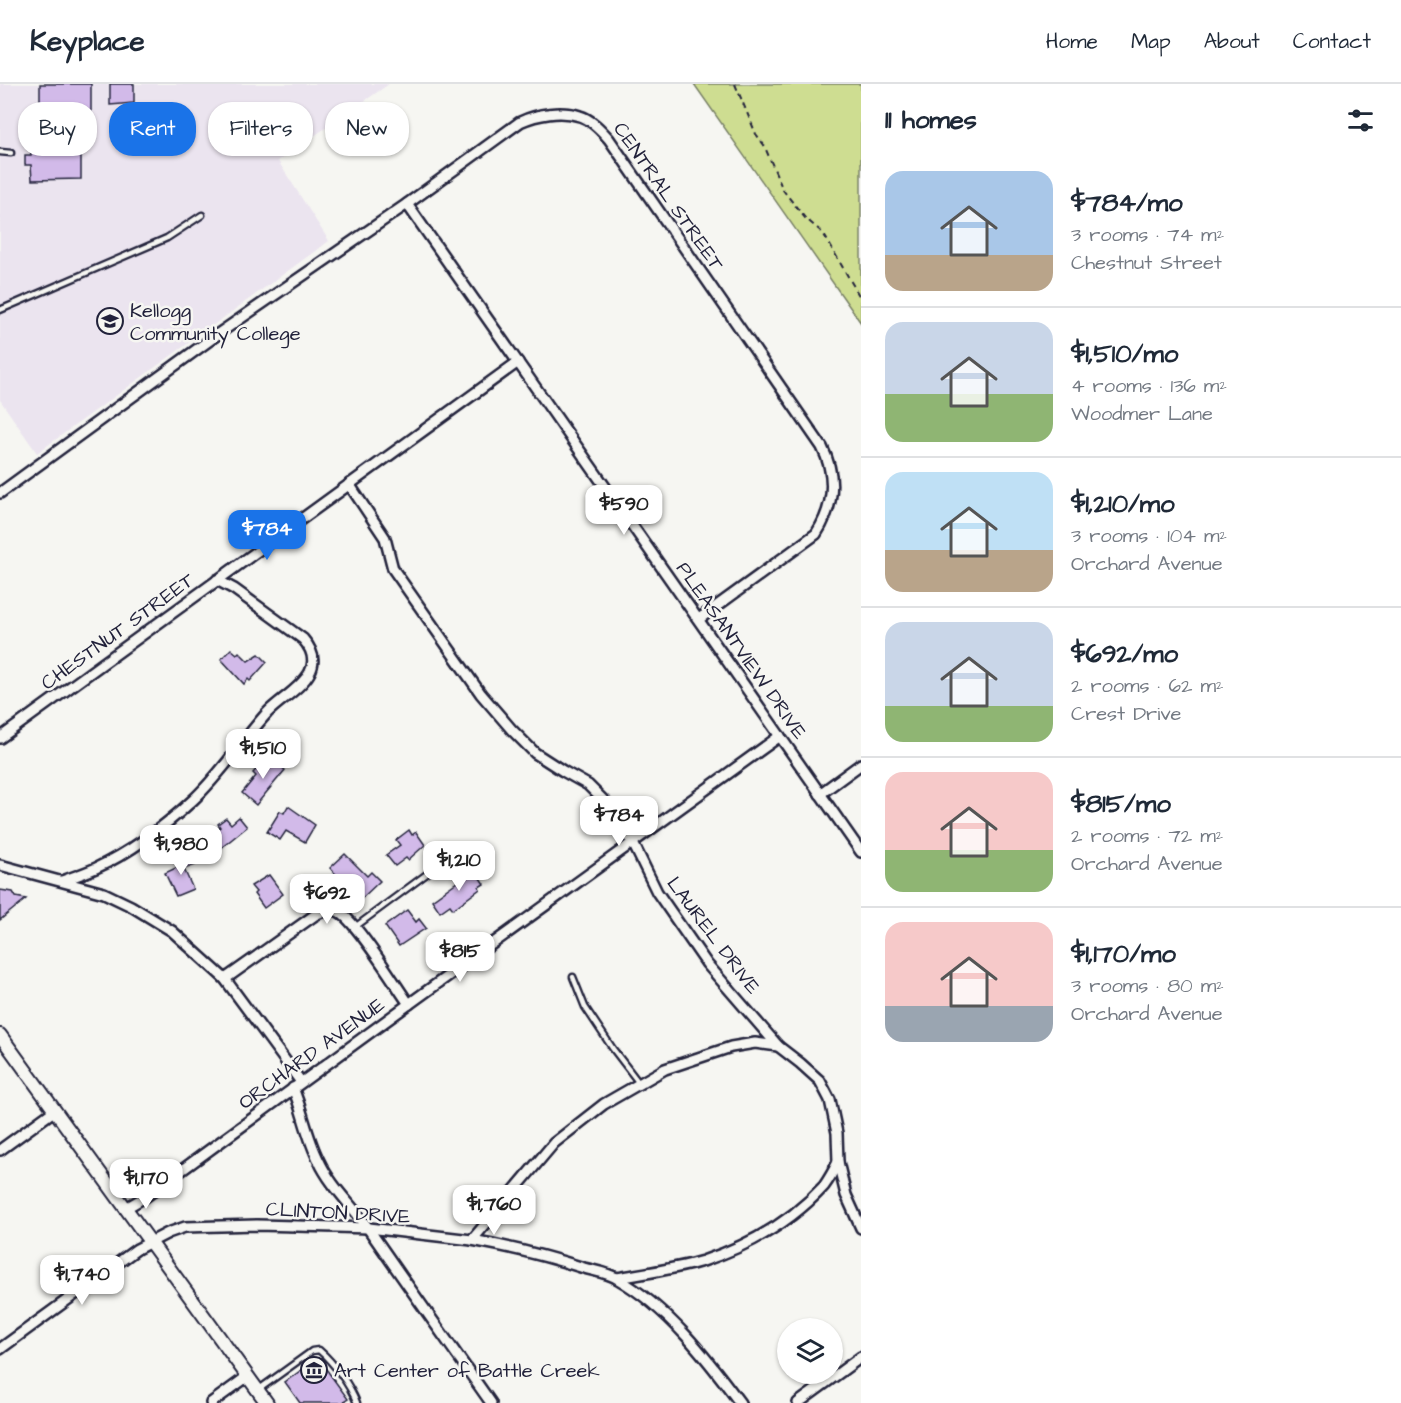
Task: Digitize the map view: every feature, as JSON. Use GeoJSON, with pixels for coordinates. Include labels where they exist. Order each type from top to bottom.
{"type":"FeatureCollection","features":[{"type":"Feature","properties":{"kind":"street","name":"CENTRAL STREET"},"geometry":{"type":"LineString","coordinates":[[0,493],[218,334],[407,204],[520,122],[532,116],[546,114],[580,116],[601,129],[609,139],[822,447],[830,462],[832,498],[826,519],[816,534],[699,619]]}},
{"type":"Feature","properties":{"kind":"street","name":"PLEASANTVIEW DRIVE"},"geometry":{"type":"LineString","coordinates":[[407,204],[861,852]]}},
{"type":"Feature","properties":{"kind":"street","name":"CHESTNUT STREET"},"geometry":{"type":"LineString","coordinates":[[0,738],[518,362]]}},
{"type":"Feature","properties":{"kind":"street","name":"LAUREL DRIVE"},"geometry":{"type":"LineString","coordinates":[[349,484],[385,538],[393,569],[481,694],[535,753],[588,784],[606,803],[633,843],[657,892],[707,964],[778,1046],[820,1082],[830,1100],[837,1133],[838,1162],[846,1195],[861,1228]]}},
{"type":"Feature","properties":{"kind":"street"},"geometry":{"type":"LineString","coordinates":[[62,881],[95,869],[142,841],[170,820],[194,800],[268,712],[309,676],[312,656],[310,647],[303,639],[234,589],[217,580]]}},
{"type":"Feature","properties":{"kind":"street","name":"ORCHARD AVENUE"},"geometry":{"type":"LineString","coordinates":[[126,1208],[145,1197],[780,736]]}},
{"type":"Feature","properties":{"kind":"street"},"geometry":{"type":"LineString","coordinates":[[820,794],[861,764]]}},
{"type":"Feature","properties":{"kind":"street"},"geometry":{"type":"LineString","coordinates":[[0,866],[104,893],[131,906],[172,931],[225,979],[297,1085],[311,1144],[319,1162],[351,1208],[369,1228],[492,1403]]}},
{"type":"Feature","properties":{"kind":"street"},"geometry":{"type":"LineString","coordinates":[[225,979],[315,915],[331,910],[339,912],[355,927],[409,1004]]}},
{"type":"Feature","properties":{"kind":"street"},"geometry":{"type":"LineString","coordinates":[[0,1035],[267,1403]]}},
{"type":"Feature","properties":{"kind":"street"},"geometry":{"type":"LineString","coordinates":[[472,1240],[554,1143],[604,1104],[665,1068],[732,1047],[755,1043],[778,1046]]}},
{"type":"Feature","properties":{"kind":"street"},"geometry":{"type":"LineString","coordinates":[[0,1150],[55,1110]]}},
{"type":"Feature","properties":{"kind":"street"},"geometry":{"type":"LineString","coordinates":[[617,1278],[702,1261],[737,1248],[800,1209],[825,1184],[838,1162]]}},
{"type":"Feature","properties":{"kind":"street","name":"CLINTON DRIVE"},"geometry":{"type":"LineString","coordinates":[[150,1241],[185,1227],[257,1225],[369,1228],[472,1240],[518,1249],[617,1278]]}},
{"type":"Feature","properties":{"kind":"street"},"geometry":{"type":"LineString","coordinates":[[0,1349],[150,1241]]}},
{"type":"Feature","properties":{"kind":"street"},"geometry":{"type":"LineString","coordinates":[[617,1278],[660,1310],[681,1330],[740,1403]]}},
{"type":"Feature","properties":{"kind":"street"},"geometry":{"type":"LineString","coordinates":[[798,1403],[861,1357]]}},
{"type":"Feature","properties":{"kind":"street"},"geometry":{"type":"LineString","coordinates":[[211,1403],[248,1376]]}},
{"type":"Feature","properties":{"kind":"lane"},"geometry":{"type":"LineString","coordinates":[[0,152],[11,153]]}},
{"type":"Feature","properties":{"kind":"lane"},"geometry":{"type":"LineString","coordinates":[[0,310],[167,238],[202,215]]}},
{"type":"Feature","properties":{"kind":"lane"},"geometry":{"type":"LineString","coordinates":[[355,927],[451,856]]}},
{"type":"Feature","properties":{"kind":"lane"},"geometry":{"type":"LineString","coordinates":[[573,977],[585,1007],[639,1083]]}},
{"type":"Feature","properties":{"kind":"lane"},"geometry":{"type":"LineString","coordinates":[[258,1390],[312,1351],[319,1350],[352,1392],[357,1403]]}},
{"type":"Feature","properties":{"kind":"path"},"geometry":{"type":"LineString","coordinates":[[735,84],[783,190],[805,218],[824,233],[861,299]]}},
{"type":"Feature","properties":{"kind":"shaded area","name":"Kellogg Community College"},"geometry":{"type":"Polygon","coordinates":[[[0,84],[389,84],[363,102],[325,102],[325,128],[313,137],[313,102],[208,102],[208,156],[285,156],[278,161],[329,241],[37,453],[0,400],[0,84]]]}},
{"type":"Feature","properties":{"kind":"green space"},"geometry":{"type":"Polygon","coordinates":[[[694,84],[861,84],[861,323],[694,84]]]}},
{"type":"Feature","properties":{"kind":"building"},"geometry":{"type":"Polygon","coordinates":[[[40,84],[91,84],[91,102],[40,102],[40,84]]]}},
{"type":"Feature","properties":{"kind":"building"},"geometry":{"type":"Polygon","coordinates":[[[110,84],[134,84],[134,102],[110,102],[110,84]]]}},
{"type":"Feature","properties":{"kind":"building"},"geometry":{"type":"Polygon","coordinates":[[[25,156],[81,156],[81,179],[32,180],[31,165],[25,165],[25,156]]]}},
{"type":"Feature","properties":{"kind":"building"},"geometry":{"type":"Polygon","coordinates":[[[231,649],[237,654],[239,652],[248,661],[259,654],[267,662],[250,681],[248,679],[244,684],[221,659],[231,649]]]}},
{"type":"Feature","properties":{"kind":"building"},"geometry":{"type":"Polygon","coordinates":[[[268,756],[285,770],[256,805],[242,793],[256,776],[253,773],[268,756]]]}},
{"type":"Feature","properties":{"kind":"building"},"geometry":{"type":"Polygon","coordinates":[[[288,806],[315,825],[305,842],[286,831],[280,840],[267,832],[280,811],[284,813],[288,806]]]}},
{"type":"Feature","properties":{"kind":"building"},"geometry":{"type":"Polygon","coordinates":[[[239,817],[247,827],[214,851],[207,841],[220,827],[218,824],[226,818],[231,824],[239,817]]]}},
{"type":"Feature","properties":{"kind":"building"},"geometry":{"type":"Polygon","coordinates":[[[409,830],[412,835],[416,832],[425,845],[408,860],[406,858],[395,866],[386,855],[400,845],[396,840],[409,830]]]}},
{"type":"Feature","properties":{"kind":"building"},"geometry":{"type":"Polygon","coordinates":[[[189,853],[195,865],[184,869],[193,889],[176,896],[165,873],[180,866],[177,858],[189,853]]]}},
{"type":"Feature","properties":{"kind":"building"},"geometry":{"type":"Polygon","coordinates":[[[345,854],[367,876],[371,872],[380,881],[360,900],[330,868],[345,854]]]}},
{"type":"Feature","properties":{"kind":"building"},"geometry":{"type":"Polygon","coordinates":[[[476,872],[484,884],[479,887],[480,889],[453,909],[450,905],[440,912],[432,900],[468,874],[469,876],[476,872]]]}},
{"type":"Feature","properties":{"kind":"building"},"geometry":{"type":"Polygon","coordinates":[[[269,875],[283,894],[264,908],[251,886],[269,875]]]}},
{"type":"Feature","properties":{"kind":"building"},"geometry":{"type":"Polygon","coordinates":[[[0,890],[13,892],[16,897],[26,899],[0,920],[0,890]]]}},
{"type":"Feature","properties":{"kind":"building"},"geometry":{"type":"Polygon","coordinates":[[[407,910],[416,922],[419,919],[426,928],[399,946],[385,926],[407,910]]]}},
{"type":"Feature","properties":{"kind":"building","name":"Art Center of Battle Creek"},"geometry":{"type":"Polygon","coordinates":[[[318,1358],[348,1399],[342,1403],[300,1403],[285,1382],[318,1358]]]}},
{"type":"Feature","properties":{"kind":"place","name":"Kellogg Community College"},"geometry":{"type":"Point","coordinates":[110,321]}},
{"type":"Feature","properties":{"kind":"place","name":"Art Center of Battle Creek"},"geometry":{"type":"Point","coordinates":[314,1370]}}]}
